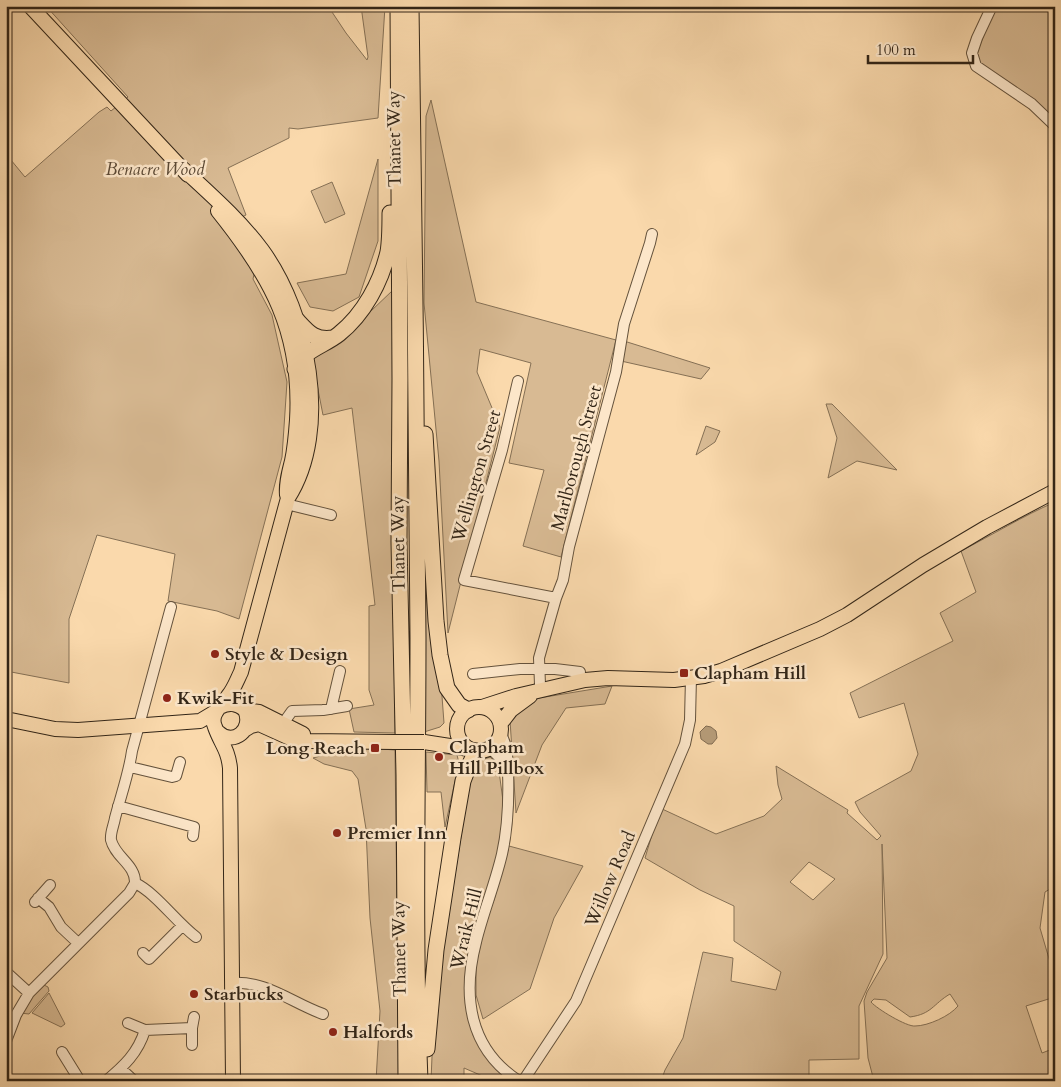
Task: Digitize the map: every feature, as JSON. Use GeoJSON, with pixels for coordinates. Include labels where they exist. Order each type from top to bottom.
{"type":"FeatureCollection","features":[{"type":"Feature","properties":{"kind":"highway","name":"Thanet Way"},"geometry":{"type":"LineString","coordinates":[[398,6],[399,542],[404,775],[406,1081]]}},
{"type":"Feature","properties":{"kind":"highway","name":"Thanet Way"},"geometry":{"type":"LineString","coordinates":[[411,6],[416,318],[418,638],[416,851],[420,1081]]}},
{"type":"Feature","properties":{"kind":"highway"},"geometry":{"type":"LineString","coordinates":[[296,370],[301,359],[306,354],[333,338],[348,326],[368,300],[379,279],[388,251],[393,130],[399,84]]}},
{"type":"Feature","properties":{"kind":"highway"},"geometry":{"type":"LineString","coordinates":[[416,318],[426,438],[438,645],[447,688],[459,705],[475,708]]}},
{"type":"Feature","properties":{"kind":"highway"},"geometry":{"type":"LineString","coordinates":[[298,320],[312,336],[322,339],[333,338]]}},
{"type":"Feature","properties":{"kind":"highway"},"geometry":{"type":"LineString","coordinates":[[424,1081],[436,950],[451,847],[463,782],[468,768],[479,749]]}},
{"type":"Feature","properties":{"kind":"main road"},"geometry":{"type":"LineString","coordinates":[[30,6],[182,168],[254,238],[280,278],[298,320],[306,354],[310,400],[309,430],[303,465],[287,501],[241,672],[229,696],[213,720],[226,748],[230,768]]}},
{"type":"Feature","properties":{"kind":"main road"},"geometry":{"type":"LineString","coordinates":[[182,168],[240,239],[265,276],[277,299],[286,323],[296,370],[297,420],[295,442],[286,485],[287,501]]}},
{"type":"Feature","properties":{"kind":"main road"},"geometry":{"type":"LineString","coordinates":[[479,749],[460,740],[457,727],[459,721],[475,708],[562,685],[608,678],[674,680],[704,676],[721,671],[820,629],[847,615],[923,565],[987,527],[1055,491]]}},
{"type":"Feature","properties":{"kind":"main road"},"geometry":{"type":"LineString","coordinates":[[233,1081],[230,768],[232,750],[243,732],[247,718],[243,709],[241,672]]}},
{"type":"Feature","properties":{"kind":"main road"},"geometry":{"type":"LineString","coordinates":[[186,722],[217,731],[231,738],[251,726],[259,724],[290,738],[309,741],[424,742],[479,749],[495,744],[511,710],[519,703],[542,690]]}},
{"type":"Feature","properties":{"kind":"main road"},"geometry":{"type":"LineString","coordinates":[[6,719],[55,729],[78,730],[132,727],[200,721],[229,704],[259,712],[282,725],[323,741]]}},
{"type":"Feature","properties":{"kind":"main road"},"geometry":{"type":"LineString","coordinates":[[475,708],[494,712],[501,729]]}},
{"type":"Feature","properties":{"kind":"main road"},"geometry":{"type":"LineString","coordinates":[[202,726],[215,734],[226,748]]}},
{"type":"Feature","properties":{"kind":"main road"},"geometry":{"type":"LineString","coordinates":[[424,742],[446,736],[457,727]]}},
{"type":"Feature","properties":{"kind":"street"},"geometry":{"type":"LineString","coordinates":[[992,6],[972,52],[976,66],[1032,104],[1055,126]]}},
{"type":"Feature","properties":{"kind":"street","name":"Marlborough Street"},"geometry":{"type":"LineString","coordinates":[[542,690],[540,685],[539,658],[563,580],[568,547],[616,372],[624,324],[652,234]]}},
{"type":"Feature","properties":{"kind":"street","name":"Wellington Street"},"geometry":{"type":"LineString","coordinates":[[518,381],[502,450],[464,580],[556,598]]}},
{"type":"Feature","properties":{"kind":"street"},"geometry":{"type":"LineString","coordinates":[[287,501],[331,515]]}},
{"type":"Feature","properties":{"kind":"street"},"geometry":{"type":"LineString","coordinates":[[6,1041],[16,1015],[29,993],[129,893],[135,883],[134,873],[115,849],[111,839],[118,806],[130,767],[132,727],[171,607]]}},
{"type":"Feature","properties":{"kind":"street"},"geometry":{"type":"LineString","coordinates":[[477,676],[520,669],[580,672]]}},
{"type":"Feature","properties":{"kind":"street"},"geometry":{"type":"LineString","coordinates":[[332,708],[340,671]]}},
{"type":"Feature","properties":{"kind":"street","name":"Willow Road"},"geometry":{"type":"LineString","coordinates":[[523,1081],[576,1001],[685,744],[690,720],[691,677]]}},
{"type":"Feature","properties":{"kind":"street"},"geometry":{"type":"LineString","coordinates":[[282,725],[292,711],[347,706]]}},
{"type":"Feature","properties":{"kind":"street","name":"Wraik Hill"},"geometry":{"type":"LineString","coordinates":[[501,729],[508,750],[508,800],[504,842],[476,942],[472,964],[470,997],[474,1022],[481,1041],[503,1070],[519,1081]]}},
{"type":"Feature","properties":{"kind":"street"},"geometry":{"type":"LineString","coordinates":[[479,749],[503,761],[508,770]]}},
{"type":"Feature","properties":{"kind":"street"},"geometry":{"type":"LineString","coordinates":[[130,767],[172,777],[176,776],[180,762]]}},
{"type":"Feature","properties":{"kind":"street"},"geometry":{"type":"LineString","coordinates":[[118,806],[194,827],[193,836]]}},
{"type":"Feature","properties":{"kind":"street"},"geometry":{"type":"LineString","coordinates":[[135,883],[146,889],[182,926],[196,937]]}},
{"type":"Feature","properties":{"kind":"street"},"geometry":{"type":"LineString","coordinates":[[50,885],[36,900],[51,910],[61,927],[78,943]]}},
{"type":"Feature","properties":{"kind":"street"},"geometry":{"type":"LineString","coordinates":[[143,953],[149,959],[182,926]]}},
{"type":"Feature","properties":{"kind":"street"},"geometry":{"type":"LineString","coordinates":[[6,972],[29,993]]}},
{"type":"Feature","properties":{"kind":"street"},"geometry":{"type":"LineString","coordinates":[[232,983],[240,982],[260,985],[323,1014]]}},
{"type":"Feature","properties":{"kind":"street"},"geometry":{"type":"LineString","coordinates":[[192,1044],[194,1017]]}},
{"type":"Feature","properties":{"kind":"street"},"geometry":{"type":"LineString","coordinates":[[128,1023],[144,1030],[192,1028]]}},
{"type":"Feature","properties":{"kind":"street"},"geometry":{"type":"LineString","coordinates":[[106,1081],[121,1069],[137,1050],[144,1030]]}},
{"type":"Feature","properties":{"kind":"street"},"geometry":{"type":"LineString","coordinates":[[62,1052],[80,1081]]}},
{"type":"Feature","properties":{"kind":"street"},"geometry":{"type":"LineString","coordinates":[[121,1069],[134,1081]]}},
{"type":"Feature","properties":{"kind":"green space","name":"Benacre Wood"},"geometry":{"type":"Polygon","coordinates":[[[46,6],[328,6],[367,60],[361,6],[385,6],[378,118],[298,129],[289,128],[289,138],[228,168],[246,215],[221,227],[255,270],[253,279],[272,315],[287,382],[282,457],[239,619],[217,611],[168,601],[175,554],[97,535],[69,619],[69,683],[6,671],[6,154],[25,177],[99,112],[107,107],[111,111],[128,97],[46,6]]]}},
{"type":"Feature","properties":{"kind":"green space"},"geometry":{"type":"Polygon","coordinates":[[[995,6],[1055,6],[1055,123],[981,67],[977,53],[995,6]]]}},
{"type":"Feature","properties":{"kind":"green space"},"geometry":{"type":"Polygon","coordinates":[[[431,100],[476,302],[616,340],[561,557],[523,546],[544,470],[509,463],[531,363],[480,349],[477,372],[500,427],[448,633],[439,461],[424,303],[426,116],[431,100]]]}},
{"type":"Feature","properties":{"kind":"green space"},"geometry":{"type":"Polygon","coordinates":[[[378,159],[378,241],[359,297],[333,311],[310,307],[297,283],[346,274],[378,159]]]}},
{"type":"Feature","properties":{"kind":"green space"},"geometry":{"type":"Polygon","coordinates":[[[332,182],[345,214],[325,223],[311,191],[332,182]]]}},
{"type":"Feature","properties":{"kind":"green space"},"geometry":{"type":"Polygon","coordinates":[[[393,290],[395,733],[354,732],[349,709],[374,705],[369,690],[369,606],[375,605],[352,408],[323,415],[312,359],[349,332],[393,290]]]}},
{"type":"Feature","properties":{"kind":"green space"},"geometry":{"type":"Polygon","coordinates":[[[624,341],[710,368],[701,379],[621,361],[624,341]]]}},
{"type":"Feature","properties":{"kind":"green space"},"geometry":{"type":"Polygon","coordinates":[[[826,404],[832,404],[897,470],[857,461],[828,478],[837,438],[826,404]]]}},
{"type":"Feature","properties":{"kind":"green space"},"geometry":{"type":"Polygon","coordinates":[[[706,426],[720,431],[715,442],[696,455],[706,426]]]}},
{"type":"Feature","properties":{"kind":"green space"},"geometry":{"type":"Polygon","coordinates":[[[422,428],[444,723],[440,727],[424,732],[422,428]]]}},
{"type":"Feature","properties":{"kind":"green space"},"geometry":{"type":"Polygon","coordinates":[[[1055,502],[1055,886],[1045,892],[1040,928],[1055,979],[1055,997],[1026,1006],[1042,1053],[1055,1048],[1055,1081],[874,1081],[868,1058],[864,1001],[867,992],[887,958],[882,844],[883,954],[859,1006],[859,1059],[809,1060],[809,1081],[661,1081],[683,1038],[703,952],[733,958],[731,981],[776,990],[781,972],[734,941],[734,906],[700,890],[645,858],[660,808],[716,834],[764,816],[782,799],[776,766],[848,810],[847,813],[877,840],[881,836],[860,812],[855,802],[911,771],[918,754],[904,703],[859,718],[850,693],[953,641],[940,613],[976,592],[961,551],[1019,519],[1055,502]],[[809,862],[790,882],[813,900],[835,879],[809,862]],[[950,994],[923,1014],[910,1017],[886,1000],[874,999],[871,1002],[899,1021],[911,1026],[920,1026],[944,1017],[958,1006],[950,994]]]}},
{"type":"Feature","properties":{"kind":"green space"},"geometry":{"type":"Polygon","coordinates":[[[612,686],[605,704],[566,708],[542,745],[516,813],[510,720],[517,710],[539,698],[612,686]]]}},
{"type":"Feature","properties":{"kind":"green space"},"geometry":{"type":"Polygon","coordinates":[[[354,747],[395,750],[399,1081],[376,1081],[380,1011],[370,918],[366,829],[358,779],[352,771],[324,764],[313,758],[354,747]]]}},
{"type":"Feature","properties":{"kind":"green space"},"geometry":{"type":"Polygon","coordinates":[[[426,752],[457,755],[459,763],[445,827],[441,792],[427,792],[426,752]]]}},
{"type":"Feature","properties":{"kind":"green space"},"geometry":{"type":"Polygon","coordinates":[[[490,757],[498,764],[504,808],[501,844],[475,932],[469,1019],[473,1035],[484,1053],[514,1081],[494,1081],[464,1068],[464,1081],[431,1081],[434,1008],[471,773],[479,761],[490,757]]]}},
{"type":"Feature","properties":{"kind":"green space"},"geometry":{"type":"Polygon","coordinates":[[[509,846],[583,866],[554,918],[530,989],[483,1019],[476,995],[476,965],[486,920],[494,900],[509,846]]]}},
{"type":"Feature","properties":{"kind":"green space"},"geometry":{"type":"Polygon","coordinates":[[[44,985],[48,987],[49,991],[29,1014],[20,1013],[23,1006],[44,985]]]}},
{"type":"Feature","properties":{"kind":"green space"},"geometry":{"type":"Polygon","coordinates":[[[49,993],[65,1024],[61,1027],[32,1013],[49,993]]]}},
{"type":"Feature","properties":{"kind":"shaded area"},"geometry":{"type":"Polygon","coordinates":[[[706,726],[716,731],[717,738],[712,744],[708,744],[701,739],[700,732],[706,726]]]}},
{"type":"Feature","properties":{"kind":"place","name":"Style & Design"},"geometry":{"type":"Point","coordinates":[215,654]}},
{"type":"Feature","properties":{"kind":"place","name":"Clapham Hill"},"geometry":{"type":"Point","coordinates":[684,673]}},
{"type":"Feature","properties":{"kind":"place","name":"Kwik-Fit"},"geometry":{"type":"Point","coordinates":[167,698]}},
{"type":"Feature","properties":{"kind":"place","name":"Long Reach"},"geometry":{"type":"Point","coordinates":[375,748]}},
{"type":"Feature","properties":{"kind":"place","name":"Clapham Hill Pillbox"},"geometry":{"type":"Point","coordinates":[439,757]}},
{"type":"Feature","properties":{"kind":"place","name":"Premier Inn"},"geometry":{"type":"Point","coordinates":[337,833]}},
{"type":"Feature","properties":{"kind":"place","name":"Starbucks"},"geometry":{"type":"Point","coordinates":[194,994]}},
{"type":"Feature","properties":{"kind":"place","name":"Halfords"},"geometry":{"type":"Point","coordinates":[333,1032]}}]}
